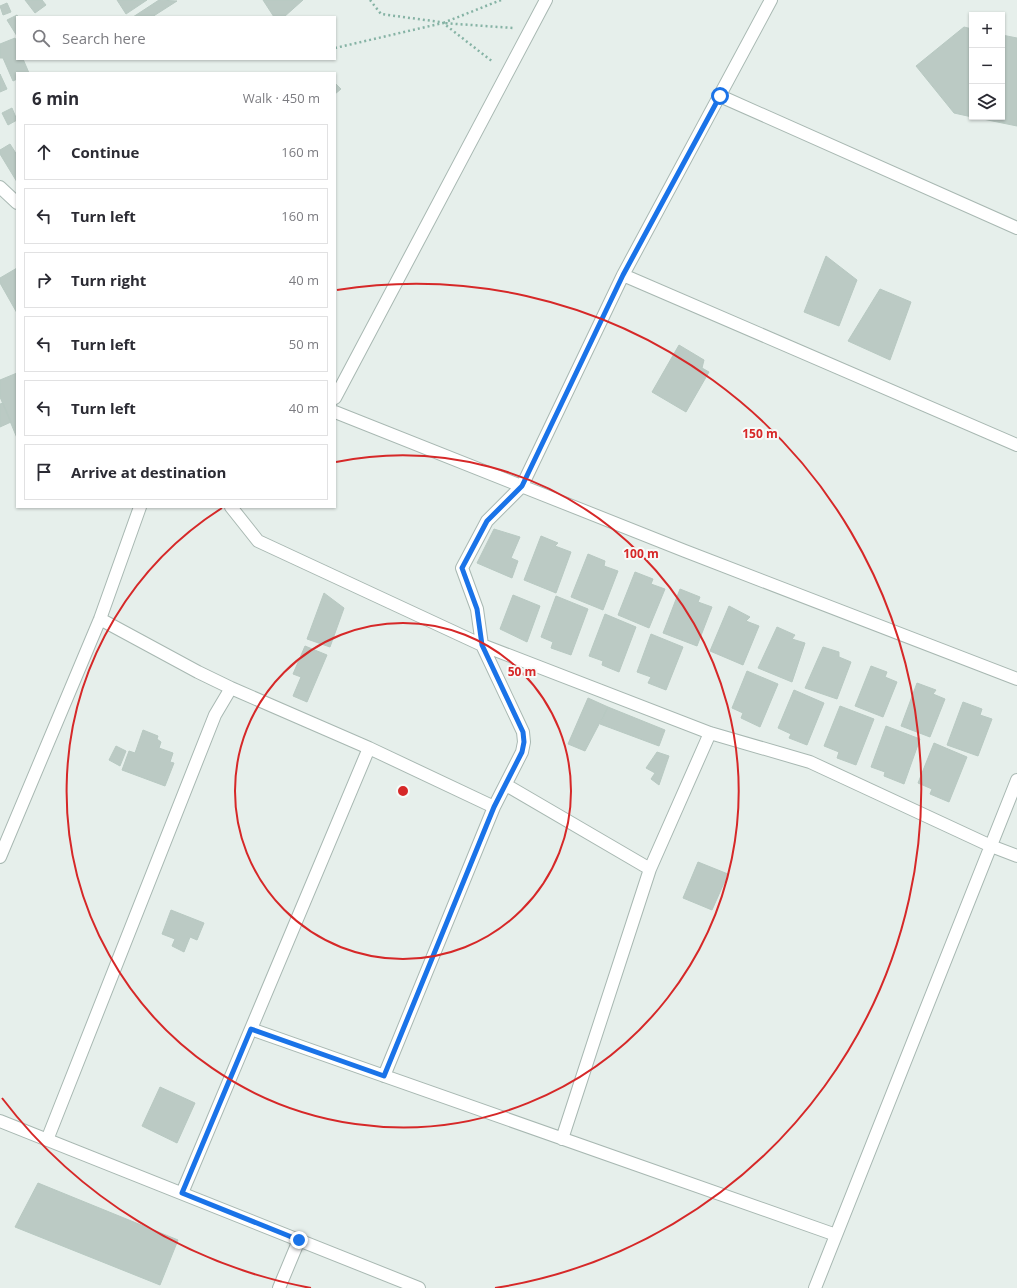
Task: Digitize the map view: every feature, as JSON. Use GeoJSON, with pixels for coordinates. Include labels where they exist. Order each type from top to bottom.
{"type":"FeatureCollection","features":[{"type":"Feature","properties":{"kind":"street"},"geometry":{"type":"LineString","coordinates":[[336,396],[546,0]]}},
{"type":"Feature","properties":{"kind":"street"},"geometry":{"type":"LineString","coordinates":[[384,1076],[494,807],[522,752],[524,742],[523,732],[482,645],[477,609],[462,568],[487,521],[522,486],[623,275],[771,0]]}},
{"type":"Feature","properties":{"kind":"street"},"geometry":{"type":"LineString","coordinates":[[720,96],[1017,228]]}},
{"type":"Feature","properties":{"kind":"street"},"geometry":{"type":"LineString","coordinates":[[0,187],[16,202]]}},
{"type":"Feature","properties":{"kind":"street"},"geometry":{"type":"LineString","coordinates":[[623,275],[1017,445]]}},
{"type":"Feature","properties":{"kind":"street"},"geometry":{"type":"LineString","coordinates":[[336,412],[692,554],[1017,679]]}},
{"type":"Feature","properties":{"kind":"street"},"geometry":{"type":"LineString","coordinates":[[0,857],[100,619],[140,508]]}},
{"type":"Feature","properties":{"kind":"street"},"geometry":{"type":"LineString","coordinates":[[232,508],[258,541],[482,645],[710,733],[810,762],[991,846],[1017,856]]}},
{"type":"Feature","properties":{"kind":"street"},"geometry":{"type":"LineString","coordinates":[[100,619],[230,688],[368,748],[494,807]]}},
{"type":"Feature","properties":{"kind":"street"},"geometry":{"type":"LineString","coordinates":[[48,1140],[215,715],[230,688]]}},
{"type":"Feature","properties":{"kind":"street"},"geometry":{"type":"LineString","coordinates":[[562,1139],[650,869],[710,733]]}},
{"type":"Feature","properties":{"kind":"street"},"geometry":{"type":"LineString","coordinates":[[182,1193],[368,748]]}},
{"type":"Feature","properties":{"kind":"street"},"geometry":{"type":"LineString","coordinates":[[815,1288],[1017,780]]}},
{"type":"Feature","properties":{"kind":"street"},"geometry":{"type":"LineString","coordinates":[[506,785],[650,869]]}},
{"type":"Feature","properties":{"kind":"street"},"geometry":{"type":"LineString","coordinates":[[251,1029],[836,1235]]}},
{"type":"Feature","properties":{"kind":"street"},"geometry":{"type":"LineString","coordinates":[[0,1121],[419,1288]]}},
{"type":"Feature","properties":{"kind":"street"},"geometry":{"type":"LineString","coordinates":[[279,1288],[299,1240]]}},
{"type":"Feature","properties":{"kind":"path"},"geometry":{"type":"LineString","coordinates":[[370,0],[381,14],[443,23],[518,28]]}},
{"type":"Feature","properties":{"kind":"path"},"geometry":{"type":"LineString","coordinates":[[336,48],[443,23],[501,0]]}},
{"type":"Feature","properties":{"kind":"path"},"geometry":{"type":"LineString","coordinates":[[443,23],[494,63]]}},
{"type":"Feature","properties":{"kind":"building"},"geometry":{"type":"Polygon","coordinates":[[[25,0],[42,0],[46,5],[35,13],[25,0]]]}},
{"type":"Feature","properties":{"kind":"building"},"geometry":{"type":"Polygon","coordinates":[[[117,0],[147,0],[126,14],[117,0]]]}},
{"type":"Feature","properties":{"kind":"building"},"geometry":{"type":"Polygon","coordinates":[[[159,0],[177,1],[154,16],[135,16],[159,0]]]}},
{"type":"Feature","properties":{"kind":"building"},"geometry":{"type":"Polygon","coordinates":[[[263,0],[303,0],[285,16],[273,16],[263,0]]]}},
{"type":"Feature","properties":{"kind":"building"},"geometry":{"type":"Polygon","coordinates":[[[7,3],[11,12],[3,15],[0,6],[7,3]]]}},
{"type":"Feature","properties":{"kind":"building"},"geometry":{"type":"Polygon","coordinates":[[[17,15],[16,34],[7,20],[17,15]]]}},
{"type":"Feature","properties":{"kind":"building"},"geometry":{"type":"Polygon","coordinates":[[[964,27],[969,28],[969,116],[954,113],[916,66],[964,27]]]}},
{"type":"Feature","properties":{"kind":"building"},"geometry":{"type":"Polygon","coordinates":[[[1005,36],[1017,38],[1017,126],[988,120],[1005,120],[1005,36]]]}},
{"type":"Feature","properties":{"kind":"building"},"geometry":{"type":"Polygon","coordinates":[[[15,38],[16,60],[23,60],[29,72],[16,72],[16,80],[13,81],[3,58],[0,58],[0,44],[15,38]]]}},
{"type":"Feature","properties":{"kind":"building"},"geometry":{"type":"Polygon","coordinates":[[[0,74],[7,89],[0,92],[0,74]]]}},
{"type":"Feature","properties":{"kind":"building"},"geometry":{"type":"Polygon","coordinates":[[[336,84],[341,89],[336,93],[336,84]]]}},
{"type":"Feature","properties":{"kind":"building"},"geometry":{"type":"Polygon","coordinates":[[[12,108],[16,121],[8,125],[2,113],[12,108]]]}},
{"type":"Feature","properties":{"kind":"building"},"geometry":{"type":"Polygon","coordinates":[[[10,144],[16,153],[16,180],[0,154],[0,150],[10,144]]]}},
{"type":"Feature","properties":{"kind":"building"},"geometry":{"type":"Polygon","coordinates":[[[826,256],[857,280],[839,326],[804,312],[826,256]]]}},
{"type":"Feature","properties":{"kind":"building"},"geometry":{"type":"Polygon","coordinates":[[[16,269],[16,311],[0,283],[0,278],[16,269]]]}},
{"type":"Feature","properties":{"kind":"building"},"geometry":{"type":"Polygon","coordinates":[[[880,289],[911,302],[890,360],[848,341],[880,289]]]}},
{"type":"Feature","properties":{"kind":"building"},"geometry":{"type":"Polygon","coordinates":[[[679,345],[704,360],[702,368],[709,372],[686,412],[652,392],[679,345]]]}},
{"type":"Feature","properties":{"kind":"building"},"geometry":{"type":"Polygon","coordinates":[[[16,373],[16,436],[0,397],[0,380],[16,373]]]}},
{"type":"Feature","properties":{"kind":"building"},"geometry":{"type":"Polygon","coordinates":[[[3,403],[11,422],[0,427],[0,404],[3,403]]]}},
{"type":"Feature","properties":{"kind":"building"},"geometry":{"type":"Polygon","coordinates":[[[494,529],[520,537],[511,558],[518,561],[512,578],[477,563],[494,529]]]}},
{"type":"Feature","properties":{"kind":"building"},"geometry":{"type":"Polygon","coordinates":[[[541,536],[558,543],[555,546],[571,552],[556,593],[524,580],[541,536]]]}},
{"type":"Feature","properties":{"kind":"building"},"geometry":{"type":"Polygon","coordinates":[[[588,554],[605,561],[604,566],[618,571],[603,610],[571,597],[588,554]]]}},
{"type":"Feature","properties":{"kind":"building"},"geometry":{"type":"Polygon","coordinates":[[[635,572],[653,579],[651,584],[665,589],[649,628],[618,615],[635,572]]]}},
{"type":"Feature","properties":{"kind":"building"},"geometry":{"type":"Polygon","coordinates":[[[680,589],[700,597],[698,602],[712,607],[697,646],[663,633],[680,589]]]}},
{"type":"Feature","properties":{"kind":"building"},"geometry":{"type":"Polygon","coordinates":[[[324,593],[344,608],[330,647],[307,639],[324,593]]]}},
{"type":"Feature","properties":{"kind":"building"},"geometry":{"type":"Polygon","coordinates":[[[513,595],[540,606],[527,642],[500,629],[513,595]]]}},
{"type":"Feature","properties":{"kind":"building"},"geometry":{"type":"Polygon","coordinates":[[[556,596],[588,609],[571,655],[551,648],[553,642],[541,637],[556,596]]]}},
{"type":"Feature","properties":{"kind":"building"},"geometry":{"type":"Polygon","coordinates":[[[729,606],[750,617],[746,621],[759,626],[743,665],[710,651],[729,606]]]}},
{"type":"Feature","properties":{"kind":"building"},"geometry":{"type":"Polygon","coordinates":[[[605,614],[636,627],[619,672],[602,665],[603,661],[589,656],[605,614]]]}},
{"type":"Feature","properties":{"kind":"building"},"geometry":{"type":"Polygon","coordinates":[[[777,627],[795,635],[792,639],[805,643],[792,682],[758,668],[777,627]]]}},
{"type":"Feature","properties":{"kind":"building"},"geometry":{"type":"Polygon","coordinates":[[[651,634],[683,647],[666,690],[648,683],[651,677],[637,672],[651,634]]]}},
{"type":"Feature","properties":{"kind":"building"},"geometry":{"type":"Polygon","coordinates":[[[305,646],[327,655],[307,702],[293,696],[301,677],[293,674],[305,646]]]}},
{"type":"Feature","properties":{"kind":"building"},"geometry":{"type":"Polygon","coordinates":[[[823,647],[839,652],[839,657],[851,662],[837,699],[805,688],[823,647]]]}},
{"type":"Feature","properties":{"kind":"building"},"geometry":{"type":"Polygon","coordinates":[[[871,666],[887,672],[885,677],[897,682],[883,717],[855,706],[871,666]]]}},
{"type":"Feature","properties":{"kind":"building"},"geometry":{"type":"Polygon","coordinates":[[[747,671],[778,684],[760,727],[741,718],[743,713],[732,708],[747,671]]]}},
{"type":"Feature","properties":{"kind":"building"},"geometry":{"type":"Polygon","coordinates":[[[917,683],[936,690],[933,694],[945,699],[930,737],[901,726],[917,683]]]}},
{"type":"Feature","properties":{"kind":"building"},"geometry":{"type":"Polygon","coordinates":[[[794,690],[824,703],[807,745],[789,738],[791,734],[778,728],[794,690]]]}},
{"type":"Feature","properties":{"kind":"building"},"geometry":{"type":"Polygon","coordinates":[[[588,698],[608,707],[585,751],[568,744],[588,698]]]}},
{"type":"Feature","properties":{"kind":"building"},"geometry":{"type":"Polygon","coordinates":[[[963,702],[982,709],[980,715],[992,719],[978,756],[947,745],[963,702]]]}},
{"type":"Feature","properties":{"kind":"building"},"geometry":{"type":"Polygon","coordinates":[[[840,706],[874,719],[856,765],[837,758],[839,752],[824,746],[840,706]]]}},
{"type":"Feature","properties":{"kind":"building"},"geometry":{"type":"Polygon","coordinates":[[[608,707],[665,730],[659,746],[600,724],[608,707]]]}},
{"type":"Feature","properties":{"kind":"building"},"geometry":{"type":"Polygon","coordinates":[[[886,726],[920,739],[904,784],[884,776],[885,772],[871,767],[886,726]]]}},
{"type":"Feature","properties":{"kind":"building"},"geometry":{"type":"Polygon","coordinates":[[[143,730],[158,736],[157,739],[161,742],[159,748],[173,753],[170,762],[174,763],[165,786],[122,770],[129,751],[135,753],[143,730]]]}},
{"type":"Feature","properties":{"kind":"building"},"geometry":{"type":"Polygon","coordinates":[[[934,743],[967,757],[949,802],[930,794],[932,789],[918,783],[934,743]]]}},
{"type":"Feature","properties":{"kind":"building"},"geometry":{"type":"Polygon","coordinates":[[[116,746],[126,751],[120,766],[109,760],[116,746]]]}},
{"type":"Feature","properties":{"kind":"building"},"geometry":{"type":"Polygon","coordinates":[[[657,752],[669,756],[659,785],[651,779],[655,773],[646,768],[657,752]]]}},
{"type":"Feature","properties":{"kind":"building"},"geometry":{"type":"Polygon","coordinates":[[[698,862],[728,874],[712,910],[683,898],[698,862]]]}},
{"type":"Feature","properties":{"kind":"building"},"geometry":{"type":"Polygon","coordinates":[[[171,910],[204,923],[197,940],[190,937],[184,952],[172,946],[175,939],[162,934],[171,910]]]}},
{"type":"Feature","properties":{"kind":"building"},"geometry":{"type":"Polygon","coordinates":[[[160,1087],[195,1103],[177,1143],[142,1126],[160,1087]]]}},
{"type":"Feature","properties":{"kind":"building"},"geometry":{"type":"Polygon","coordinates":[[[38,1183],[178,1240],[160,1285],[15,1227],[38,1183]]]}},
{"type":"Feature","properties":{"kind":"route"},"geometry":{"type":"LineString","coordinates":[[299,1240],[182,1193],[251,1029],[384,1076],[494,807],[522,752],[524,742],[523,732],[482,645],[477,609],[462,568],[487,521],[522,486],[623,275],[720,96]]}}]}
